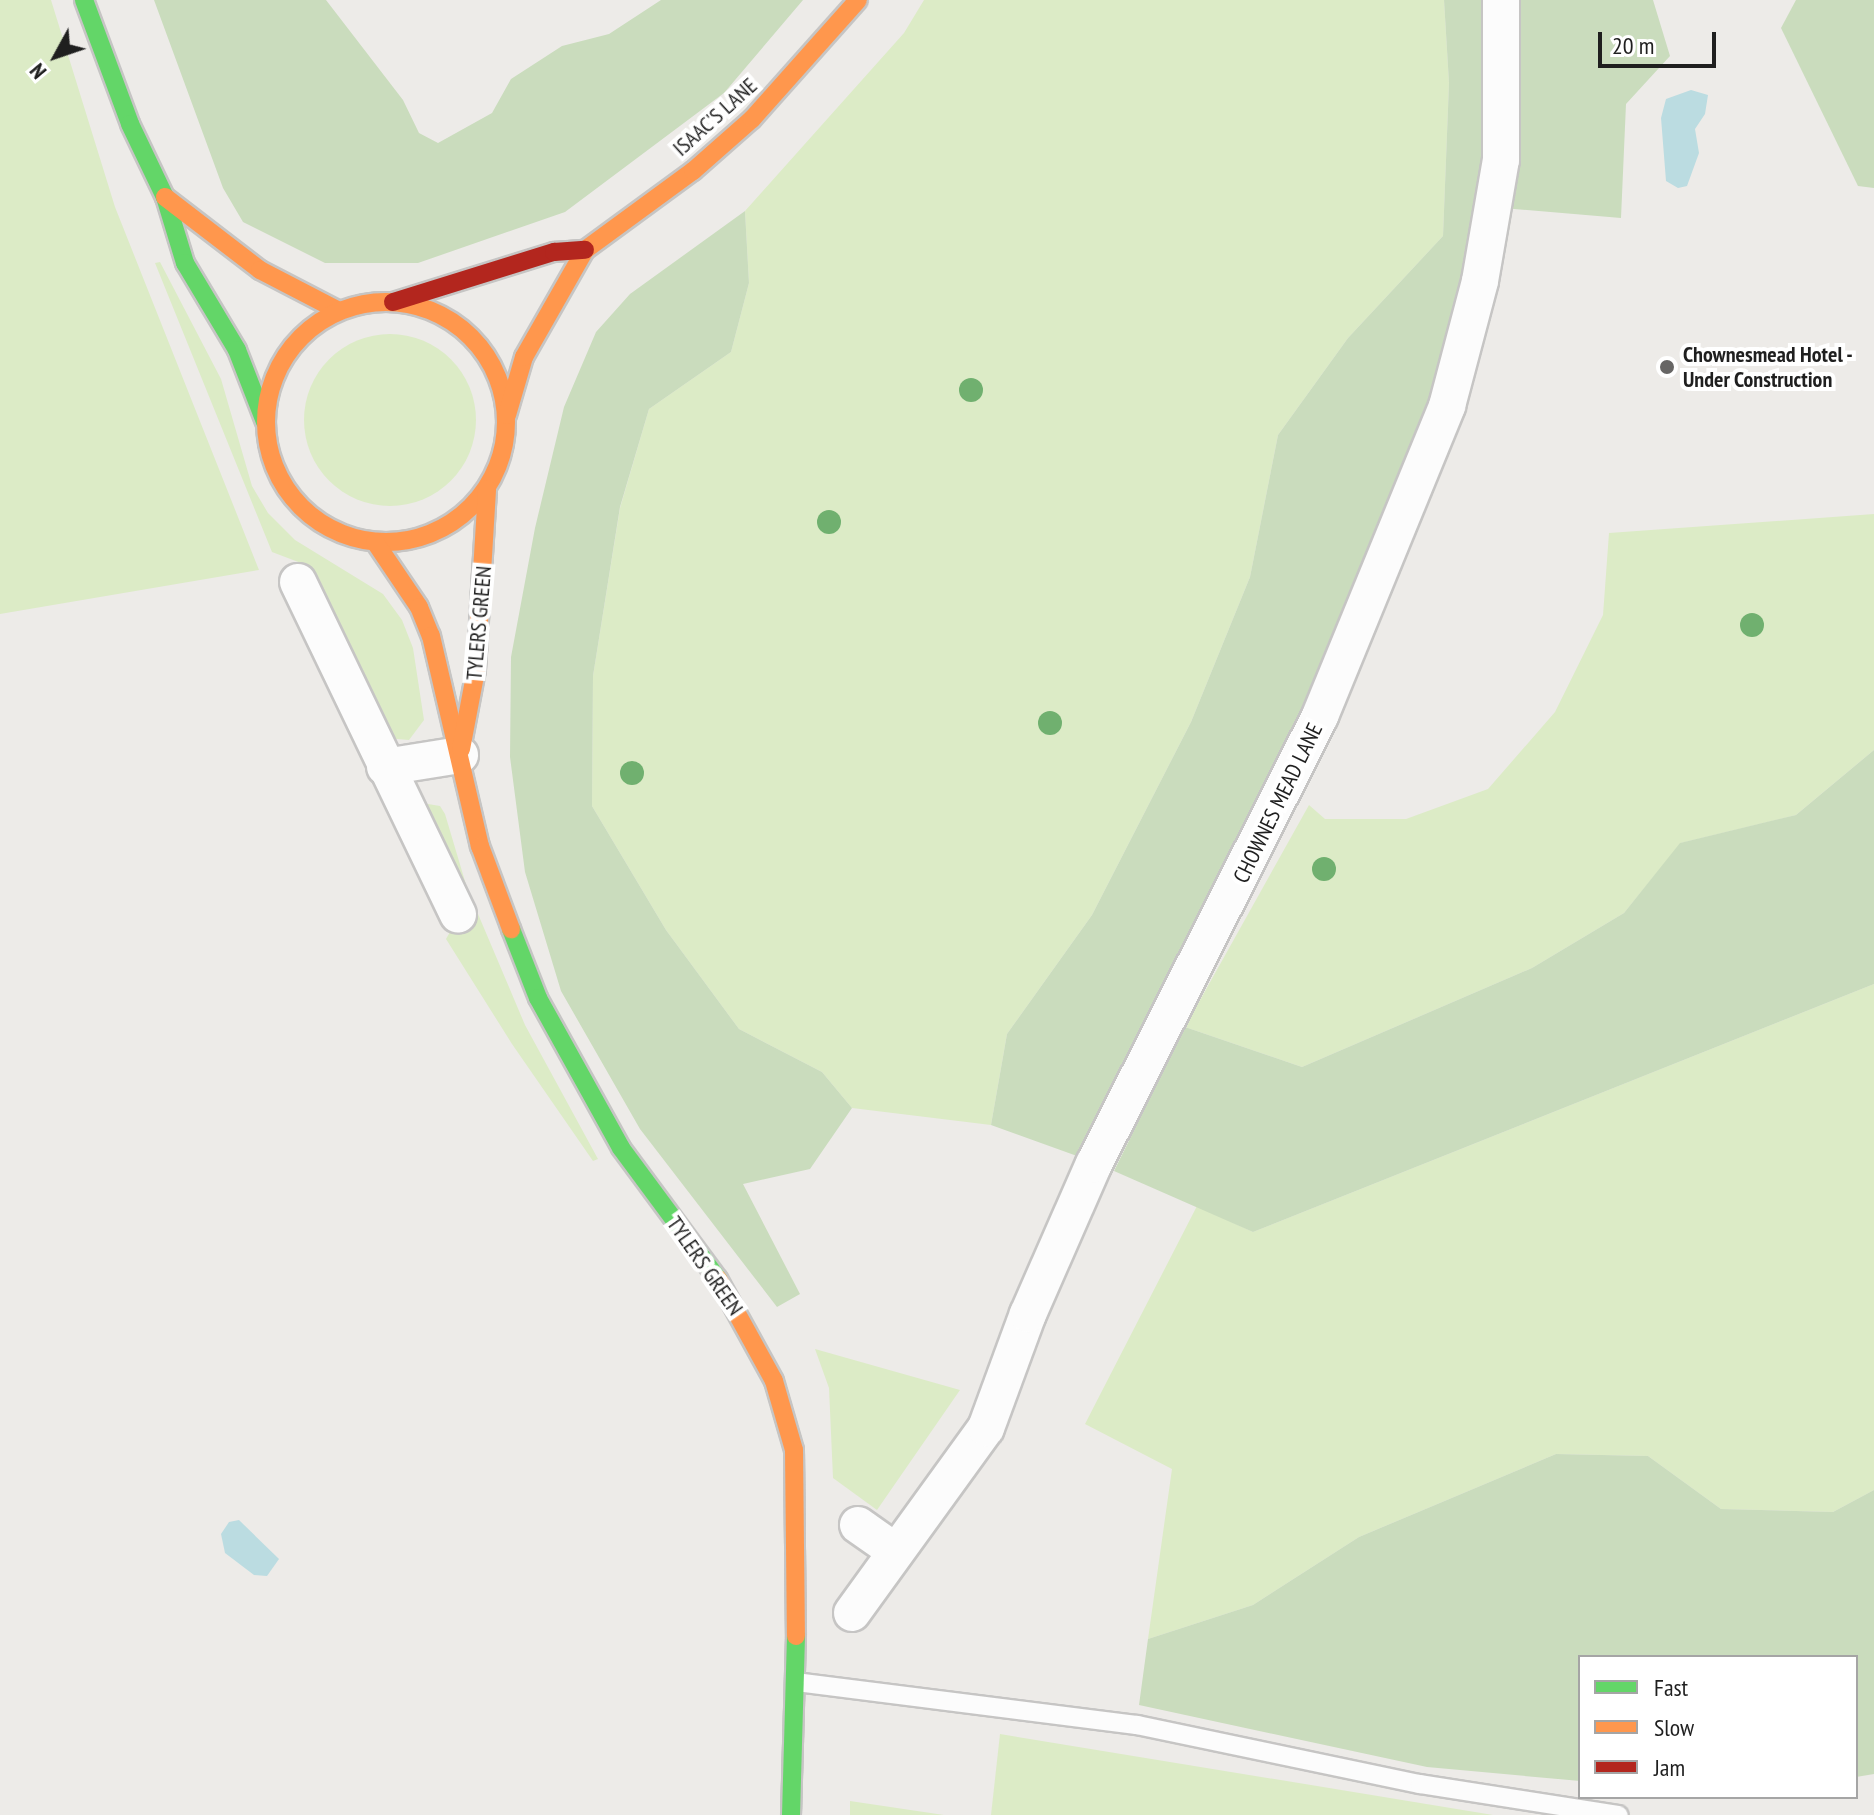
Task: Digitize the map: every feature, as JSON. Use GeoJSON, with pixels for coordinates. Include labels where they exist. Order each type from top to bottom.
{"type":"FeatureCollection","features":[{"type":"Feature","properties":{"kind":"main road"},"geometry":{"type":"LineString","coordinates":[[84,0],[125,111],[165,197],[185,263],[237,350],[265,422],[271,457],[286,489],[309,516],[340,534],[375,542],[407,541],[438,531],[487,489],[502,454],[507,415],[499,381],[483,350],[458,326],[427,309],[393,302],[339,311],[309,329],[285,355],[271,387],[265,422]]}},
{"type":"Feature","properties":{"kind":"main road","name":"ISAAC'S LANE"},"geometry":{"type":"LineString","coordinates":[[507,415],[524,357],[585,250],[693,171],[752,119],[858,0]]}},
{"type":"Feature","properties":{"kind":"main road"},"geometry":{"type":"LineString","coordinates":[[165,197],[260,270],[339,311]]}},
{"type":"Feature","properties":{"kind":"main road","name":"ISAAC'S LANE"},"geometry":{"type":"LineString","coordinates":[[393,302],[554,252],[585,250]]}},
{"type":"Feature","properties":{"kind":"main road","name":"TYLERS GREEN"},"geometry":{"type":"LineString","coordinates":[[460,755],[476,670],[487,489]]}},
{"type":"Feature","properties":{"kind":"main road","name":"TYLERS GREEN"},"geometry":{"type":"LineString","coordinates":[[375,542],[412,594],[431,636],[502,912],[569,1062],[636,1170],[733,1299],[774,1381],[794,1450],[799,1537],[791,1815]]}},
{"type":"Feature","properties":{"kind":"street","name":"CHOWNES MEAD LANE"},"geometry":{"type":"LineString","coordinates":[[852,1613],[986,1428],[1028,1314],[1094,1164],[1320,716],[1447,406],[1480,281],[1501,160],[1501,0]]}},
{"type":"Feature","properties":{"kind":"street"},"geometry":{"type":"LineString","coordinates":[[298,582],[458,914]]}},
{"type":"Feature","properties":{"kind":"street"},"geometry":{"type":"LineString","coordinates":[[385,767],[460,755]]}},
{"type":"Feature","properties":{"kind":"street"},"geometry":{"type":"LineString","coordinates":[[858,1525],[895,1551]]}},
{"type":"Feature","properties":{"kind":"lane"},"geometry":{"type":"LineString","coordinates":[[796,1682],[1137,1725],[1420,1784],[1619,1815]]}},
{"type":"Feature","properties":{"kind":"green space"},"geometry":{"type":"Polygon","coordinates":[[[0,0],[51,0],[115,207],[259,570],[0,614],[0,0]]]}},
{"type":"Feature","properties":{"kind":"green space"},"geometry":{"type":"Polygon","coordinates":[[[154,0],[326,0],[403,100],[419,133],[438,143],[492,113],[511,79],[562,46],[609,34],[661,0],[803,0],[724,93],[565,212],[418,263],[325,263],[243,222],[223,188],[154,0]]]}},
{"type":"Feature","properties":{"kind":"green space"},"geometry":{"type":"Polygon","coordinates":[[[924,0],[1444,0],[1449,83],[1443,236],[1348,338],[1278,435],[1250,577],[1191,722],[1092,915],[1007,1034],[991,1125],[852,1108],[822,1072],[739,1029],[666,930],[592,806],[593,676],[620,508],[649,409],[731,352],[749,283],[745,211],[904,33],[924,0]]]}},
{"type":"Feature","properties":{"kind":"green space"},"geometry":{"type":"Polygon","coordinates":[[[1444,0],[1653,0],[1670,56],[1626,104],[1621,218],[1479,206],[1430,397],[1303,708],[1077,1156],[991,1125],[1007,1034],[1092,915],[1191,722],[1250,577],[1278,435],[1348,338],[1443,236],[1449,83],[1444,0]]]}},
{"type":"Feature","properties":{"kind":"green space"},"geometry":{"type":"Polygon","coordinates":[[[1796,0],[1874,0],[1874,188],[1858,186],[1781,28],[1796,0]]]}},
{"type":"Feature","properties":{"kind":"green space"},"geometry":{"type":"Polygon","coordinates":[[[745,211],[749,283],[731,352],[649,409],[620,507],[593,676],[592,806],[666,930],[739,1029],[822,1072],[852,1108],[810,1169],[743,1184],[800,1294],[777,1307],[640,1129],[561,991],[525,872],[510,757],[511,657],[535,528],[564,407],[596,332],[630,294],[745,211]]]}},
{"type":"Feature","properties":{"kind":"green space"},"geometry":{"type":"Polygon","coordinates":[[[160,262],[221,379],[252,486],[268,513],[295,540],[383,594],[402,620],[413,648],[424,720],[409,740],[385,738],[301,563],[272,552],[155,263],[160,262]]]}},
{"type":"Feature","properties":{"kind":"green space"},"geometry":{"type":"Polygon","coordinates":[[[390,334],[423,340],[451,359],[470,387],[476,420],[470,453],[451,481],[423,500],[390,506],[357,500],[329,481],[310,453],[304,420],[310,387],[329,359],[357,340],[390,334]]]}},
{"type":"Feature","properties":{"kind":"green space"},"geometry":{"type":"Polygon","coordinates":[[[1874,514],[1874,750],[1796,815],[1681,843],[1624,913],[1532,968],[1302,1067],[1185,1027],[1309,805],[1325,819],[1406,819],[1488,789],[1555,712],[1603,615],[1609,533],[1874,514]]]}},
{"type":"Feature","properties":{"kind":"green space"},"geometry":{"type":"Polygon","coordinates":[[[1874,750],[1874,984],[1253,1232],[1114,1171],[1185,1027],[1302,1067],[1532,968],[1624,913],[1680,843],[1796,815],[1874,750]]]}},
{"type":"Feature","properties":{"kind":"green space"},"geometry":{"type":"Polygon","coordinates":[[[428,804],[440,806],[445,814],[467,888],[525,1025],[598,1159],[593,1161],[512,1044],[446,939],[454,925],[422,809],[428,804]]]}},
{"type":"Feature","properties":{"kind":"green space"},"geometry":{"type":"Polygon","coordinates":[[[1874,984],[1874,1490],[1833,1512],[1721,1509],[1648,1456],[1556,1454],[1359,1537],[1253,1605],[1148,1639],[1172,1469],[1085,1424],[1197,1206],[1253,1232],[1874,984]]]}},
{"type":"Feature","properties":{"kind":"green space"},"geometry":{"type":"Polygon","coordinates":[[[815,1349],[960,1390],[877,1510],[833,1478],[829,1388],[815,1349]]]}},
{"type":"Feature","properties":{"kind":"green space"},"geometry":{"type":"Polygon","coordinates":[[[1556,1454],[1648,1456],[1721,1509],[1833,1512],[1874,1490],[1874,1774],[1858,1777],[1858,1655],[1578,1655],[1578,1781],[1427,1767],[1139,1705],[1148,1639],[1253,1605],[1359,1537],[1556,1454]]]}},
{"type":"Feature","properties":{"kind":"green space"},"geometry":{"type":"Polygon","coordinates":[[[1000,1734],[1487,1814],[1493,1815],[991,1815],[1000,1734]]]}},
{"type":"Feature","properties":{"kind":"green space"},"geometry":{"type":"Polygon","coordinates":[[[850,1801],[944,1815],[850,1815],[850,1801]]]}},
{"type":"Feature","properties":{"kind":"water"},"geometry":{"type":"Polygon","coordinates":[[[1691,90],[1708,95],[1705,114],[1695,129],[1699,153],[1687,186],[1678,188],[1666,181],[1661,118],[1666,99],[1691,90]]]}},
{"type":"Feature","properties":{"kind":"water"},"geometry":{"type":"Polygon","coordinates":[[[239,1520],[279,1559],[267,1576],[254,1575],[225,1553],[221,1534],[229,1522],[239,1520]]]}},
{"type":"Feature","properties":{"kind":"traffic: fast"},"geometry":{"type":"LineString","coordinates":[[84,0],[130,124],[165,197],[185,263],[237,350],[265,422]]}},
{"type":"Feature","properties":{"kind":"traffic: fast"},"geometry":{"type":"LineString","coordinates":[[511,929],[538,998],[621,1148],[718,1279]]}},
{"type":"Feature","properties":{"kind":"traffic: fast"},"geometry":{"type":"LineString","coordinates":[[791,1815],[796,1636]]}},
{"type":"Feature","properties":{"kind":"traffic: slow"},"geometry":{"type":"LineString","coordinates":[[507,415],[524,357],[585,250],[693,171],[752,119],[858,0]]}},
{"type":"Feature","properties":{"kind":"traffic: slow"},"geometry":{"type":"LineString","coordinates":[[165,197],[260,270],[339,311]]}},
{"type":"Feature","properties":{"kind":"traffic: slow"},"geometry":{"type":"LineString","coordinates":[[386,302],[409,304],[432,311],[453,322],[471,337],[486,355],[497,376],[504,399],[506,422],[504,445],[497,468],[486,489],[471,507],[453,522],[432,533],[409,540],[386,542],[363,540],[340,533],[319,522],[301,507],[286,489],[275,468],[268,445],[266,422],[268,399],[275,376],[286,355],[301,337],[319,322],[340,311],[363,304],[386,302]]}},
{"type":"Feature","properties":{"kind":"traffic: slow"},"geometry":{"type":"LineString","coordinates":[[461,749],[476,670],[487,489]]}},
{"type":"Feature","properties":{"kind":"traffic: slow"},"geometry":{"type":"LineString","coordinates":[[375,542],[419,607],[431,636],[480,846],[511,929]]}},
{"type":"Feature","properties":{"kind":"traffic: slow"},"geometry":{"type":"LineString","coordinates":[[718,1279],[774,1381],[794,1450],[796,1636]]}},
{"type":"Feature","properties":{"kind":"traffic: jam"},"geometry":{"type":"LineString","coordinates":[[393,302],[554,252],[585,250]]}},
{"type":"Feature","properties":{"kind":"place","name":"Chownesmead Hotel - Under Construction"},"geometry":{"type":"Point","coordinates":[1667,367]}}]}
